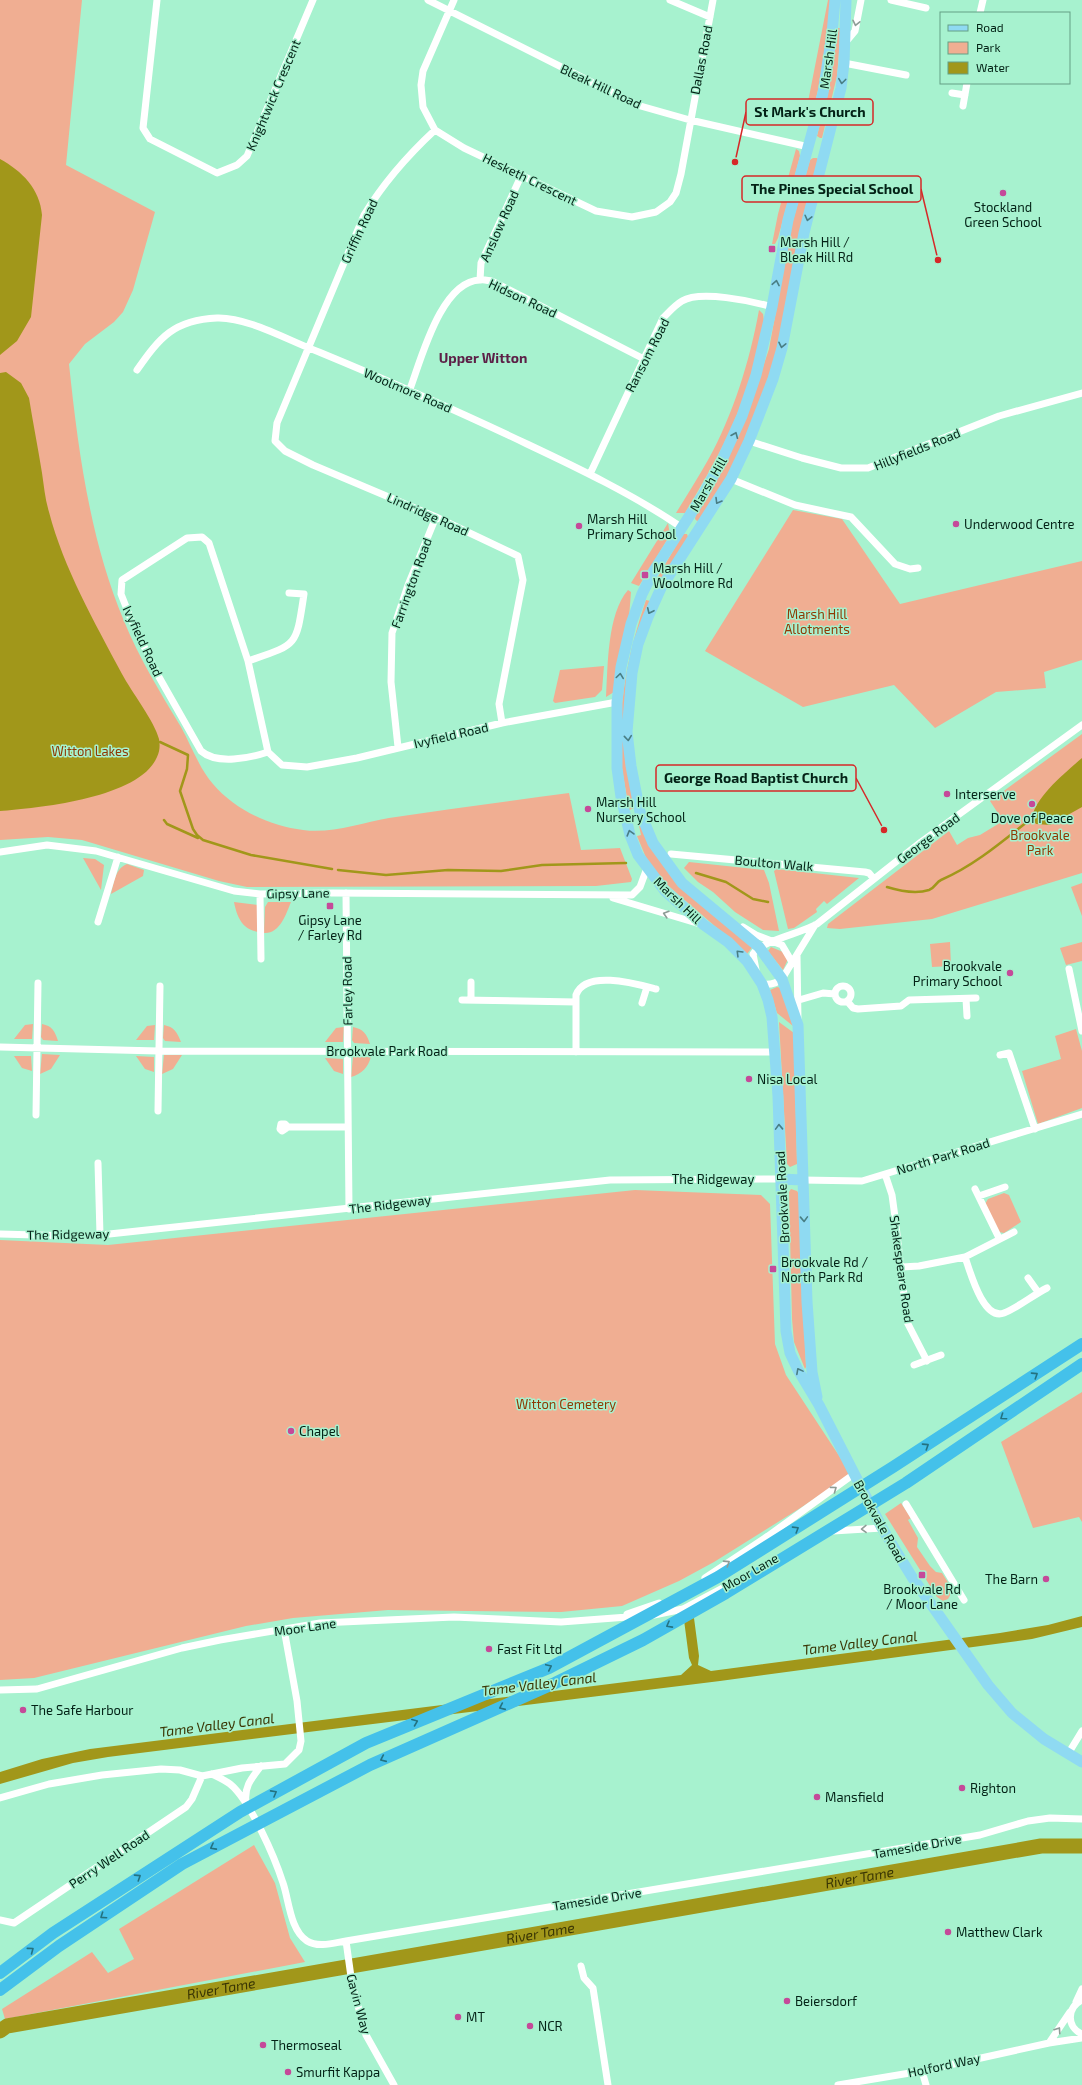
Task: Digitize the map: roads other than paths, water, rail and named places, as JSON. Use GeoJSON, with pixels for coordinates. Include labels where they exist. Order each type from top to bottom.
{"type":"FeatureCollection","features":[{"type":"Feature","properties":{"kind":"highway"},"geometry":{"type":"LineString","coordinates":[[0,1973],[53,1933],[243,1807],[366,1743],[549,1668],[718,1578],[894,1467],[1082,1344]]}},
{"type":"Feature","properties":{"kind":"highway"},"geometry":{"type":"LineString","coordinates":[[0,1990],[59,1946],[182,1864],[370,1765],[555,1683],[643,1640],[726,1593],[906,1483],[1082,1364]]}},
{"type":"Feature","properties":{"kind":"main road","name":"Marsh Hill"},"geometry":{"type":"LineString","coordinates":[[782,979],[759,947],[682,883],[668,866],[645,827],[631,766],[627,732],[632,673],[643,630],[661,588],[731,479],[749,441],[773,379],[782,348],[818,150],[835,0]]}},
{"type":"Feature","properties":{"kind":"main road","name":"Marsh Hill"},"geometry":{"type":"LineString","coordinates":[[762,984],[746,961],[728,942],[704,925],[665,891],[638,855],[630,835],[621,797],[617,768],[616,702],[621,667],[631,624],[653,572],[703,495],[733,438],[756,375],[772,307],[788,220],[837,107],[844,63],[846,0]]}},
{"type":"Feature","properties":{"kind":"main road"},"geometry":{"type":"LineString","coordinates":[[681,527],[697,534]]}},
{"type":"Feature","properties":{"kind":"main road","name":"Brookvale Road"},"geometry":{"type":"LineString","coordinates":[[782,979],[798,1025],[802,1180],[812,1372],[818,1405]]}},
{"type":"Feature","properties":{"kind":"main road","name":"Brookvale Road"},"geometry":{"type":"LineString","coordinates":[[762,984],[772,1017],[775,1052],[784,1222],[786,1331],[790,1352],[882,1528],[912,1577],[988,1685],[1012,1714],[1044,1739],[1068,1754]]}},
{"type":"Feature","properties":{"kind":"main road"},"geometry":{"type":"LineString","coordinates":[[781,1180],[802,1180]]}},
{"type":"Feature","properties":{"kind":"main road"},"geometry":{"type":"LineString","coordinates":[[1068,1754],[1082,1762]]}},
{"type":"Feature","properties":{"kind":"street","name":"Knightwick Crescent"},"geometry":{"type":"LineString","coordinates":[[157,0],[143,128],[150,139],[217,173],[237,165],[247,156],[313,0]]}},
{"type":"Feature","properties":{"kind":"street","name":"Bleak Hill Road"},"geometry":{"type":"LineString","coordinates":[[428,0],[612,94],[637,105],[690,120],[818,150]]}},
{"type":"Feature","properties":{"kind":"street"},"geometry":{"type":"LineString","coordinates":[[435,130],[423,107],[420,85],[423,71],[454,0]]}},
{"type":"Feature","properties":{"kind":"street"},"geometry":{"type":"LineString","coordinates":[[670,0],[710,18]]}},
{"type":"Feature","properties":{"kind":"street","name":"Dallas Road"},"geometry":{"type":"LineString","coordinates":[[690,120],[713,0]]}},
{"type":"Feature","properties":{"kind":"street","name":"Marsh Hill"},"geometry":{"type":"LineString","coordinates":[[845,43],[855,31],[861,0]]}},
{"type":"Feature","properties":{"kind":"street"},"geometry":{"type":"LineString","coordinates":[[891,0],[926,8]]}},
{"type":"Feature","properties":{"kind":"street"},"geometry":{"type":"LineString","coordinates":[[980,12],[983,0]]}},
{"type":"Feature","properties":{"kind":"street"},"geometry":{"type":"LineString","coordinates":[[844,63],[906,74]]}},
{"type":"Feature","properties":{"kind":"street"},"geometry":{"type":"LineString","coordinates":[[963,106],[967,84]]}},
{"type":"Feature","properties":{"kind":"street"},"geometry":{"type":"LineString","coordinates":[[952,93],[965,95]]}},
{"type":"Feature","properties":{"kind":"street","name":"Hesketh Crescent"},"geometry":{"type":"LineString","coordinates":[[435,130],[464,148],[522,174],[596,211],[632,217],[656,212],[670,202],[676,193],[681,174],[690,120]]}},
{"type":"Feature","properties":{"kind":"street","name":"Griffin Road"},"geometry":{"type":"LineString","coordinates":[[308,348],[364,215],[381,187],[403,161],[435,130]]}},
{"type":"Feature","properties":{"kind":"street","name":"Anslow Road"},"geometry":{"type":"LineString","coordinates":[[480,280],[482,263],[522,174]]}},
{"type":"Feature","properties":{"kind":"street","name":"Hidson Road"},"geometry":{"type":"LineString","coordinates":[[410,389],[436,318],[460,288],[480,280],[492,282],[644,359]]}},
{"type":"Feature","properties":{"kind":"street","name":"Ransom Road"},"geometry":{"type":"LineString","coordinates":[[590,474],[663,318],[683,300],[710,295],[772,307]]}},
{"type":"Feature","properties":{"kind":"street","name":"Woolmore Road"},"geometry":{"type":"LineString","coordinates":[[137,370],[155,345],[165,335],[182,324],[191,321],[218,318],[244,322],[410,389],[590,474],[681,527]]}},
{"type":"Feature","properties":{"kind":"street","name":"Lindridge Road"},"geometry":{"type":"LineString","coordinates":[[308,348],[277,423],[276,441],[285,451],[313,465],[436,517],[518,556],[522,567],[523,580],[500,704],[502,723]]}},
{"type":"Feature","properties":{"kind":"street","name":"Hillyfields Road"},"geometry":{"type":"LineString","coordinates":[[749,441],[802,458],[841,468],[868,468],[999,416],[1082,393]]}},
{"type":"Feature","properties":{"kind":"street"},"geometry":{"type":"LineString","coordinates":[[731,479],[795,506],[851,518],[895,564],[910,569],[918,568]]}},
{"type":"Feature","properties":{"kind":"street","name":"Farrington Road"},"geometry":{"type":"LineString","coordinates":[[398,747],[391,682],[392,633],[408,585],[436,517]]}},
{"type":"Feature","properties":{"kind":"street","name":"Ivyfield Road"},"geometry":{"type":"LineString","coordinates":[[268,752],[221,759],[206,755],[201,751],[159,677],[132,622],[122,594],[122,580],[187,538],[202,537],[209,543],[248,661],[268,752],[282,765],[307,767],[357,758],[502,723],[616,702]]}},
{"type":"Feature","properties":{"kind":"street"},"geometry":{"type":"LineString","coordinates":[[248,661],[284,649],[294,640],[300,620],[304,594],[289,592]]}},
{"type":"Feature","properties":{"kind":"street","name":"George Road"},"geometry":{"type":"LineString","coordinates":[[759,947],[815,925],[874,879],[1082,725]]}},
{"type":"Feature","properties":{"kind":"street","name":"Gipsy Lane"},"geometry":{"type":"LineString","coordinates":[[0,852],[47,845],[96,851],[234,891],[260,894],[346,893],[632,895],[640,887],[647,868]]}},
{"type":"Feature","properties":{"kind":"street","name":"Boulton Walk"},"geometry":{"type":"LineString","coordinates":[[671,854],[865,872],[869,873],[874,879]]}},
{"type":"Feature","properties":{"kind":"street"},"geometry":{"type":"LineString","coordinates":[[98,922],[118,857]]}},
{"type":"Feature","properties":{"kind":"street","name":"Farley Road"},"geometry":{"type":"LineString","coordinates":[[346,893],[349,1209]]}},
{"type":"Feature","properties":{"kind":"street"},"geometry":{"type":"LineString","coordinates":[[260,894],[261,959]]}},
{"type":"Feature","properties":{"kind":"street","name":"Gipsy Lane"},"geometry":{"type":"LineString","coordinates":[[603,895],[704,925]]}},
{"type":"Feature","properties":{"kind":"street"},"geometry":{"type":"LineString","coordinates":[[718,914],[756,935],[776,941],[782,945],[792,962]]}},
{"type":"Feature","properties":{"kind":"street","name":"George Road"},"geometry":{"type":"LineString","coordinates":[[782,979],[815,925]]}},
{"type":"Feature","properties":{"kind":"street"},"geometry":{"type":"LineString","coordinates":[[759,947],[753,954],[753,961],[762,984],[777,983],[782,979]]}},
{"type":"Feature","properties":{"kind":"street"},"geometry":{"type":"LineString","coordinates":[[798,955],[798,1025]]}},
{"type":"Feature","properties":{"kind":"street"},"geometry":{"type":"LineString","coordinates":[[1069,969],[1082,1031]]}},
{"type":"Feature","properties":{"kind":"street"},"geometry":{"type":"LineString","coordinates":[[576,1052],[576,1002],[578,991],[590,982],[624,980],[656,989]]}},
{"type":"Feature","properties":{"kind":"street"},"geometry":{"type":"LineString","coordinates":[[471,982],[471,999]]}},
{"type":"Feature","properties":{"kind":"street"},"geometry":{"type":"LineString","coordinates":[[36,1115],[38,983]]}},
{"type":"Feature","properties":{"kind":"street"},"geometry":{"type":"LineString","coordinates":[[158,1112],[160,986]]}},
{"type":"Feature","properties":{"kind":"street"},"geometry":{"type":"LineString","coordinates":[[642,1003],[647,987]]}},
{"type":"Feature","properties":{"kind":"street"},"geometry":{"type":"LineString","coordinates":[[835,994],[840,987],[846,987],[851,992],[847,1001]]}},
{"type":"Feature","properties":{"kind":"street"},"geometry":{"type":"LineString","coordinates":[[799,1000],[823,993],[835,994]]}},
{"type":"Feature","properties":{"kind":"street"},"geometry":{"type":"LineString","coordinates":[[835,994],[836,999],[840,1002],[847,1001]]}},
{"type":"Feature","properties":{"kind":"street"},"geometry":{"type":"LineString","coordinates":[[966,998],[967,1016]]}},
{"type":"Feature","properties":{"kind":"street"},"geometry":{"type":"LineString","coordinates":[[847,1001],[853,1008],[858,1009],[901,1006],[909,1000],[976,998]]}},
{"type":"Feature","properties":{"kind":"street"},"geometry":{"type":"LineString","coordinates":[[462,1000],[576,1002]]}},
{"type":"Feature","properties":{"kind":"street","name":"Brookvale Park Road"},"geometry":{"type":"LineString","coordinates":[[0,1047],[158,1051],[347,1050],[775,1052]]}},
{"type":"Feature","properties":{"kind":"street"},"geometry":{"type":"LineString","coordinates":[[1000,1055],[1009,1052],[1035,1128]]}},
{"type":"Feature","properties":{"kind":"street","name":"North Park Road"},"geometry":{"type":"LineString","coordinates":[[802,1180],[862,1181],[1081,1115]]}},
{"type":"Feature","properties":{"kind":"street"},"geometry":{"type":"LineString","coordinates":[[288,1127],[348,1127]]}},
{"type":"Feature","properties":{"kind":"street"},"geometry":{"type":"LineString","coordinates":[[98,1163],[100,1235]]}},
{"type":"Feature","properties":{"kind":"street","name":"Shakespeare Road"},"geometry":{"type":"LineString","coordinates":[[885,1174],[892,1195],[902,1266],[907,1322],[927,1361]]}},
{"type":"Feature","properties":{"kind":"street","name":"The Ridgeway"},"geometry":{"type":"LineString","coordinates":[[0,1234],[73,1236],[100,1235],[610,1180],[781,1180]]}},
{"type":"Feature","properties":{"kind":"street"},"geometry":{"type":"LineString","coordinates":[[978,1196],[1005,1187]]}},
{"type":"Feature","properties":{"kind":"street"},"geometry":{"type":"LineString","coordinates":[[975,1189],[999,1238]]}},
{"type":"Feature","properties":{"kind":"street"},"geometry":{"type":"LineString","coordinates":[[902,1266],[919,1266],[965,1257],[999,1238],[1014,1232]]}},
{"type":"Feature","properties":{"kind":"street"},"geometry":{"type":"LineString","coordinates":[[965,1257],[983,1302],[990,1310],[1000,1314],[1047,1288]]}},
{"type":"Feature","properties":{"kind":"street"},"geometry":{"type":"LineString","coordinates":[[1028,1278],[1038,1292]]}},
{"type":"Feature","properties":{"kind":"street"},"geometry":{"type":"LineString","coordinates":[[914,1365],[941,1355]]}},
{"type":"Feature","properties":{"kind":"street","name":"Moor Lane"},"geometry":{"type":"LineString","coordinates":[[617,1617],[652,1606],[698,1583],[768,1536],[854,1474]]}},
{"type":"Feature","properties":{"kind":"street"},"geometry":{"type":"LineString","coordinates":[[906,1504],[964,1600]]}},
{"type":"Feature","properties":{"kind":"street","name":"Moor Lane"},"geometry":{"type":"LineString","coordinates":[[0,1690],[37,1689],[182,1648],[320,1623],[383,1619],[476,1617],[561,1622],[656,1615],[683,1610],[758,1569],[816,1534],[846,1529],[882,1528]]}},
{"type":"Feature","properties":{"kind":"street"},"geometry":{"type":"LineString","coordinates":[[0,1798],[49,1784],[102,1775],[161,1769],[180,1770],[202,1776],[242,1768],[285,1764],[299,1750],[301,1741],[284,1629]]}},
{"type":"Feature","properties":{"kind":"street"},"geometry":{"type":"LineString","coordinates":[[1068,1754],[1082,1731]]}},
{"type":"Feature","properties":{"kind":"street"},"geometry":{"type":"LineString","coordinates":[[243,1807],[247,1785],[261,1766]]}},
{"type":"Feature","properties":{"kind":"street","name":"Tameside Drive"},"geometry":{"type":"LineString","coordinates":[[212,1774],[230,1784],[275,1859],[294,1922],[301,1935],[307,1941],[316,1944],[346,1945],[980,1835],[1028,1821],[1050,1818],[1082,1819]]}},
{"type":"Feature","properties":{"kind":"street","name":"Perry Well Road"},"geometry":{"type":"LineString","coordinates":[[0,1920],[14,1923],[186,1807],[192,1799],[202,1776]]}},
{"type":"Feature","properties":{"kind":"street","name":"Gavin Way"},"geometry":{"type":"LineString","coordinates":[[346,1945],[352,1984],[366,2035],[394,2085]]}},
{"type":"Feature","properties":{"kind":"street"},"geometry":{"type":"LineString","coordinates":[[581,1966],[584,1978],[593,1988],[608,2085]]}},
{"type":"Feature","properties":{"kind":"street"},"geometry":{"type":"LineString","coordinates":[[1049,2043],[1079,2001],[1082,1990]]}},
{"type":"Feature","properties":{"kind":"street"},"geometry":{"type":"LineString","coordinates":[[1070,2012],[1070,2022],[1076,2032],[1082,2034]]}},
{"type":"Feature","properties":{"kind":"street","name":"Holford Way"},"geometry":{"type":"LineString","coordinates":[[838,2085],[922,2071],[1049,2043],[1082,2038]]}},
{"type":"Feature","properties":{"kind":"street"},"geometry":{"type":"LineString","coordinates":[[922,2071],[926,2085]]}},
{"type":"Feature","properties":{"kind":"water"},"geometry":{"type":"Polygon","coordinates":[[[0,159],[16,169],[34,189],[41,206],[42,215],[31,317],[17,341],[0,355],[0,159]]]}},
{"type":"Feature","properties":{"kind":"water","name":"Witton Lakes"},"geometry":{"type":"Polygon","coordinates":[[[6,372],[21,383],[29,398],[46,502],[55,533],[71,574],[126,681],[153,724],[157,732],[160,746],[157,757],[147,771],[131,782],[110,791],[87,798],[62,803],[0,811],[0,373],[6,372]]]}},
{"type":"Feature","properties":{"kind":"water"},"geometry":{"type":"Polygon","coordinates":[[[1082,758],[1082,807],[1050,825],[1036,824],[1032,818],[1034,810],[1045,793],[1082,758]]]}},
{"type":"Feature","properties":{"kind":"water"},"geometry":{"type":"Polygon","coordinates":[[[1082,1616],[1082,1627],[1032,1639],[720,1681],[108,1757],[73,1763],[0,1784],[0,1772],[42,1759],[90,1749],[681,1675],[692,1665],[689,1658],[684,1620],[694,1618],[699,1656],[698,1665],[711,1671],[1000,1633],[1048,1625],[1082,1616]]]}},
{"type":"Feature","properties":{"kind":"waterway"},"geometry":{"type":"LineString","coordinates":[[160,742],[188,755],[187,769],[180,791],[193,829],[203,840],[251,855],[332,869]]}},
{"type":"Feature","properties":{"kind":"waterway"},"geometry":{"type":"LineString","coordinates":[[887,887],[913,892],[929,890],[939,881],[977,860],[1032,818]]}},
{"type":"Feature","properties":{"kind":"waterway"},"geometry":{"type":"LineString","coordinates":[[164,820],[167,824],[198,838]]}},
{"type":"Feature","properties":{"kind":"waterway"},"geometry":{"type":"LineString","coordinates":[[338,870],[386,875],[448,870],[501,871],[542,865],[626,863]]}},
{"type":"Feature","properties":{"kind":"waterway"},"geometry":{"type":"LineString","coordinates":[[696,873],[726,882],[753,899],[768,902]]}},
{"type":"Feature","properties":{"kind":"waterway","name":"River Tame"},"geometry":{"type":"LineString","coordinates":[[0,2031],[7,2026],[1041,1846],[1082,1846]]}},
{"type":"Feature","properties":{"kind":"place","name":"St Mark's Church"},"geometry":{"type":"Point","coordinates":[735,162]}},
{"type":"Feature","properties":{"kind":"place","name":"Stockland Green School"},"geometry":{"type":"Point","coordinates":[1003,193]}},
{"type":"Feature","properties":{"kind":"place","name":"Marsh Hill / Bleak Hill Rd"},"geometry":{"type":"Point","coordinates":[772,249]}},
{"type":"Feature","properties":{"kind":"place","name":"The Pines Special School"},"geometry":{"type":"Point","coordinates":[938,260]}},
{"type":"Feature","properties":{"kind":"place","name":"Underwood Centre"},"geometry":{"type":"Point","coordinates":[956,524]}},
{"type":"Feature","properties":{"kind":"place","name":"Marsh Hill Primary School"},"geometry":{"type":"Point","coordinates":[579,526]}},
{"type":"Feature","properties":{"kind":"place","name":"Marsh Hill / Woolmore Rd"},"geometry":{"type":"Point","coordinates":[645,575]}},
{"type":"Feature","properties":{"kind":"place","name":"Interserve"},"geometry":{"type":"Point","coordinates":[947,794]}},
{"type":"Feature","properties":{"kind":"place","name":"Dove of Peace"},"geometry":{"type":"Point","coordinates":[1032,804]}},
{"type":"Feature","properties":{"kind":"place","name":"Marsh Hill Nursery School"},"geometry":{"type":"Point","coordinates":[588,809]}},
{"type":"Feature","properties":{"kind":"place","name":"George Road Baptist Church"},"geometry":{"type":"Point","coordinates":[884,830]}},
{"type":"Feature","properties":{"kind":"place","name":"Gipsy Lane / Farley Rd"},"geometry":{"type":"Point","coordinates":[330,906]}},
{"type":"Feature","properties":{"kind":"place","name":"Brookvale Primary School"},"geometry":{"type":"Point","coordinates":[1010,973]}},
{"type":"Feature","properties":{"kind":"place","name":"Nisa Local"},"geometry":{"type":"Point","coordinates":[749,1079]}},
{"type":"Feature","properties":{"kind":"place","name":"Brookvale Rd / North Park Rd"},"geometry":{"type":"Point","coordinates":[773,1269]}},
{"type":"Feature","properties":{"kind":"place","name":"Chapel"},"geometry":{"type":"Point","coordinates":[291,1431]}},
{"type":"Feature","properties":{"kind":"place","name":"Brookvale Rd / Moor Lane"},"geometry":{"type":"Point","coordinates":[922,1575]}},
{"type":"Feature","properties":{"kind":"place","name":"The Barn"},"geometry":{"type":"Point","coordinates":[1046,1579]}},
{"type":"Feature","properties":{"kind":"place","name":"Fast Fit Ltd"},"geometry":{"type":"Point","coordinates":[489,1649]}},
{"type":"Feature","properties":{"kind":"place","name":"The Safe Harbour"},"geometry":{"type":"Point","coordinates":[23,1710]}},
{"type":"Feature","properties":{"kind":"place","name":"Righton"},"geometry":{"type":"Point","coordinates":[962,1788]}},
{"type":"Feature","properties":{"kind":"place","name":"Mansfield"},"geometry":{"type":"Point","coordinates":[817,1797]}},
{"type":"Feature","properties":{"kind":"place","name":"Matthew Clark"},"geometry":{"type":"Point","coordinates":[948,1932]}},
{"type":"Feature","properties":{"kind":"place","name":"Beiersdorf"},"geometry":{"type":"Point","coordinates":[787,2001]}},
{"type":"Feature","properties":{"kind":"place","name":"MT"},"geometry":{"type":"Point","coordinates":[458,2017]}},
{"type":"Feature","properties":{"kind":"place","name":"NCR"},"geometry":{"type":"Point","coordinates":[530,2026]}},
{"type":"Feature","properties":{"kind":"place","name":"Thermoseal"},"geometry":{"type":"Point","coordinates":[263,2045]}},
{"type":"Feature","properties":{"kind":"place","name":"Smurfit Kappa"},"geometry":{"type":"Point","coordinates":[288,2072]}},
{"type":"Feature","properties":{"kind":"district","name":"Upper Witton"},"geometry":{"type":"Point","coordinates":[483,358]}},
{"type":"Feature","properties":{"kind":"park label","name":"Marsh Hill Allotments"},"geometry":{"type":"Point","coordinates":[817,622]}},
{"type":"Feature","properties":{"kind":"park label","name":"Brookvale Park"},"geometry":{"type":"Point","coordinates":[1040,842]}},
{"type":"Feature","properties":{"kind":"park label","name":"Witton Cemetery"},"geometry":{"type":"Point","coordinates":[566,1404]}},
{"type":"Feature","properties":{"kind":"water label","name":"Tame Valley Canal"},"geometry":{"type":"Point","coordinates":[860,1643]}},
{"type":"Feature","properties":{"kind":"water label","name":"Tame Valley Canal"},"geometry":{"type":"Point","coordinates":[539,1684]}},
{"type":"Feature","properties":{"kind":"water label","name":"Tame Valley Canal"},"geometry":{"type":"Point","coordinates":[217,1725]}}]}
